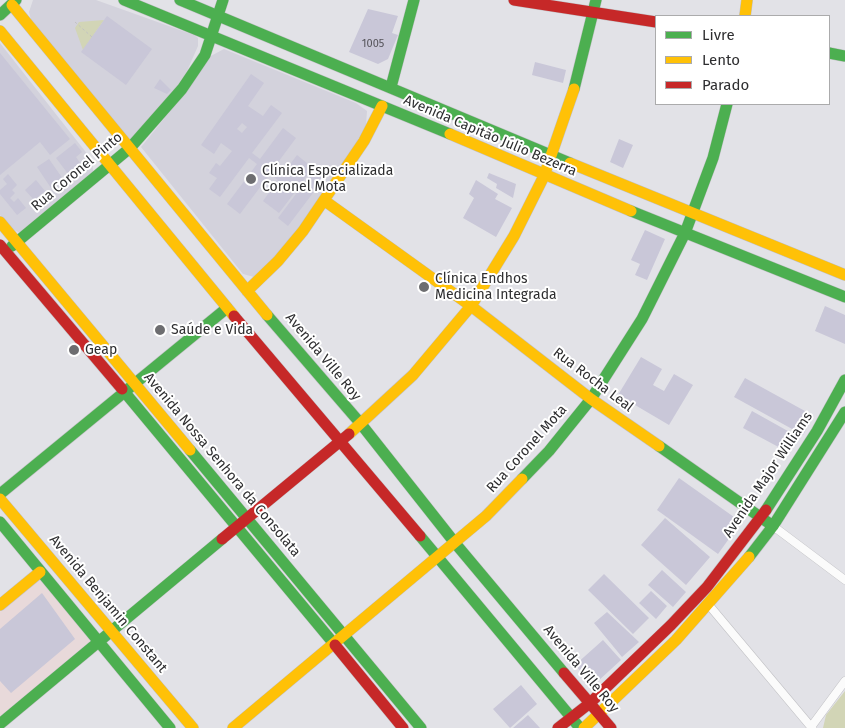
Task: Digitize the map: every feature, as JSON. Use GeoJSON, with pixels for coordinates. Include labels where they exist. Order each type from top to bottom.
{"type":"FeatureCollection","features":[{"type":"Feature","properties":{"kind":"main road","name":"Avenida Capitão Júlio Bezerra"},"geometry":{"type":"LineString","coordinates":[[124,0],[382,106],[544,176],[845,297]]}},
{"type":"Feature","properties":{"kind":"main road","name":"Avenida Capitão Júlio Bezerra"},"geometry":{"type":"LineString","coordinates":[[180,0],[693,215],[845,275]]}},
{"type":"Feature","properties":{"kind":"main road","name":"Rua Coronel Pinto"},"geometry":{"type":"LineString","coordinates":[[2,251],[16,242],[130,148],[182,89],[205,55],[223,0]]}},
{"type":"Feature","properties":{"kind":"main road"},"geometry":{"type":"LineString","coordinates":[[391,87],[414,0]]}},
{"type":"Feature","properties":{"kind":"main road"},"geometry":{"type":"LineString","coordinates":[[514,0],[595,6],[655,22]]}},
{"type":"Feature","properties":{"kind":"main road"},"geometry":{"type":"LineString","coordinates":[[745,15],[747,0]]}},
{"type":"Feature","properties":{"kind":"main road"},"geometry":{"type":"LineString","coordinates":[[0,15],[14,2]]}},
{"type":"Feature","properties":{"kind":"main road","name":"Avenida Ville Roy"},"geometry":{"type":"LineString","coordinates":[[14,2],[247,291],[361,424],[455,543],[611,728]]}},
{"type":"Feature","properties":{"kind":"main road"},"geometry":{"type":"LineString","coordinates":[[0,724],[361,424],[413,375],[471,306],[514,236],[553,156],[570,106],[595,6]]}},
{"type":"Feature","properties":{"kind":"main road"},"geometry":{"type":"LineString","coordinates":[[0,31],[227,308],[340,440],[580,728]]}},
{"type":"Feature","properties":{"kind":"main road"},"geometry":{"type":"LineString","coordinates":[[830,53],[845,56]]}},
{"type":"Feature","properties":{"kind":"main road","name":"Rua Coronel Mota"},"geometry":{"type":"LineString","coordinates":[[233,728],[455,543],[520,483],[591,399],[642,319],[685,234],[713,158],[727,105]]}},
{"type":"Feature","properties":{"kind":"main road"},"geometry":{"type":"LineString","coordinates":[[247,291],[278,260],[325,201],[364,141],[382,106]]}},
{"type":"Feature","properties":{"kind":"main road","name":"Rua Rocha Leal"},"geometry":{"type":"LineString","coordinates":[[325,201],[471,306],[591,399],[762,517],[772,526]]}},
{"type":"Feature","properties":{"kind":"main road","name":"Avenida Nossa Senhora da Consolata"},"geometry":{"type":"LineString","coordinates":[[0,222],[421,728]]}},
{"type":"Feature","properties":{"kind":"main road","name":"Avenida Nossa Senhora da Consolata"},"geometry":{"type":"LineString","coordinates":[[2,251],[238,527],[403,728]]}},
{"type":"Feature","properties":{"kind":"main road"},"geometry":{"type":"LineString","coordinates":[[0,494],[123,391],[227,308]]}},
{"type":"Feature","properties":{"kind":"main road","name":"Avenida Major Williams"},"geometry":{"type":"LineString","coordinates":[[558,728],[590,703],[671,625],[713,579],[762,517],[817,431],[845,380]]}},
{"type":"Feature","properties":{"kind":"main road"},"geometry":{"type":"LineString","coordinates":[[584,728],[676,640],[708,604],[772,526],[845,412]]}},
{"type":"Feature","properties":{"kind":"main road","name":"Avenida Benjamin Constant"},"geometry":{"type":"LineString","coordinates":[[0,499],[193,728]]}},
{"type":"Feature","properties":{"kind":"main road"},"geometry":{"type":"LineString","coordinates":[[0,522],[170,728]]}},
{"type":"Feature","properties":{"kind":"main road"},"geometry":{"type":"LineString","coordinates":[[0,605],[40,572]]}},
{"type":"Feature","properties":{"kind":"street","name":"Rua Rocha Leal"},"geometry":{"type":"LineString","coordinates":[[772,526],[845,580]]}},
{"type":"Feature","properties":{"kind":"street"},"geometry":{"type":"LineString","coordinates":[[708,604],[811,728],[845,681]]}},
{"type":"Feature","properties":{"kind":"path"},"geometry":{"type":"LineString","coordinates":[[75,22],[92,37]]}},
{"type":"Feature","properties":{"kind":"shaded area"},"geometry":{"type":"Polygon","coordinates":[[[33,0],[96,0],[194,35],[198,38],[198,46],[187,71],[171,95],[137,135],[128,140],[31,20],[29,12],[33,0]]]}},
{"type":"Feature","properties":{"kind":"shaded area"},"geometry":{"type":"Polygon","coordinates":[[[0,43],[92,160],[93,171],[91,177],[20,233],[10,228],[0,215],[0,43]]]}},
{"type":"Feature","properties":{"kind":"shaded area","name":"Clínica Especializada Coronel Mota"},"geometry":{"type":"Polygon","coordinates":[[[224,49],[356,103],[367,111],[366,125],[347,160],[276,257],[254,277],[243,274],[141,147],[172,109],[209,57],[224,49]]]}},
{"type":"Feature","properties":{"kind":"shaded area"},"geometry":{"type":"Polygon","coordinates":[[[39,569],[96,641],[0,719],[0,601],[39,569]]]}},
{"type":"Feature","properties":{"kind":"green space"},"geometry":{"type":"Polygon","coordinates":[[[104,20],[83,50],[75,28],[79,22],[104,20]]]}},
{"type":"Feature","properties":{"kind":"green space"},"geometry":{"type":"Polygon","coordinates":[[[845,691],[845,728],[823,728],[826,715],[845,691]]]}},
{"type":"Feature","properties":{"kind":"building"},"geometry":{"type":"Polygon","coordinates":[[[368,9],[398,16],[392,33],[398,35],[388,59],[378,64],[349,52],[368,9]]]}},
{"type":"Feature","properties":{"kind":"building"},"geometry":{"type":"Polygon","coordinates":[[[107,16],[152,49],[126,85],[81,52],[107,16]]]}},
{"type":"Feature","properties":{"kind":"building"},"geometry":{"type":"Polygon","coordinates":[[[0,53],[70,139],[50,155],[40,142],[0,175],[0,53]]]}},
{"type":"Feature","properties":{"kind":"building"},"geometry":{"type":"Polygon","coordinates":[[[535,62],[566,70],[563,83],[532,75],[535,62]]]}},
{"type":"Feature","properties":{"kind":"building"},"geometry":{"type":"Polygon","coordinates":[[[251,74],[264,83],[248,106],[263,116],[271,105],[282,113],[252,153],[260,159],[283,128],[296,138],[273,169],[282,175],[297,155],[313,168],[298,187],[300,189],[315,169],[325,177],[288,226],[278,218],[296,194],[295,192],[279,213],[263,201],[278,180],[270,174],[240,214],[227,204],[257,164],[249,158],[220,197],[209,189],[217,178],[209,173],[216,163],[220,166],[232,151],[221,143],[214,154],[201,145],[251,74]],[[242,123],[237,129],[242,133],[247,127],[242,123]]]}},
{"type":"Feature","properties":{"kind":"building"},"geometry":{"type":"Polygon","coordinates":[[[160,79],[171,90],[167,94],[154,88],[160,79]]]}},
{"type":"Feature","properties":{"kind":"building"},"geometry":{"type":"Polygon","coordinates":[[[619,139],[633,145],[623,168],[610,162],[619,139]]]}},
{"type":"Feature","properties":{"kind":"building"},"geometry":{"type":"Polygon","coordinates":[[[75,143],[82,152],[76,157],[80,163],[72,170],[76,176],[72,179],[56,158],[75,143]]]}},
{"type":"Feature","properties":{"kind":"building"},"geometry":{"type":"Polygon","coordinates":[[[49,159],[63,179],[51,188],[37,167],[49,159]]]}},
{"type":"Feature","properties":{"kind":"building"},"geometry":{"type":"Polygon","coordinates":[[[489,173],[516,184],[513,198],[496,188],[497,184],[487,178],[489,173]]]}},
{"type":"Feature","properties":{"kind":"building"},"geometry":{"type":"Polygon","coordinates":[[[8,174],[17,185],[12,190],[15,193],[10,198],[14,202],[18,198],[26,208],[17,215],[0,194],[0,190],[7,184],[3,179],[8,174]]]}},
{"type":"Feature","properties":{"kind":"building"},"geometry":{"type":"Polygon","coordinates":[[[36,180],[45,191],[34,200],[25,190],[36,180]]]}},
{"type":"Feature","properties":{"kind":"building"},"geometry":{"type":"Polygon","coordinates":[[[476,180],[498,194],[495,199],[512,208],[496,237],[463,218],[474,198],[469,194],[476,180]]]}},
{"type":"Feature","properties":{"kind":"building"},"geometry":{"type":"Polygon","coordinates":[[[645,230],[665,239],[647,280],[635,275],[640,264],[631,260],[645,230]]]}},
{"type":"Feature","properties":{"kind":"building"},"geometry":{"type":"Polygon","coordinates":[[[825,306],[845,315],[845,344],[815,331],[825,306]]]}},
{"type":"Feature","properties":{"kind":"building"},"geometry":{"type":"Polygon","coordinates":[[[641,357],[662,369],[653,385],[664,391],[674,374],[693,385],[669,425],[618,395],[641,357]]]}},
{"type":"Feature","properties":{"kind":"building"},"geometry":{"type":"Polygon","coordinates":[[[745,378],[814,416],[803,435],[734,397],[745,378]]]}},
{"type":"Feature","properties":{"kind":"building"},"geometry":{"type":"Polygon","coordinates":[[[752,411],[795,435],[786,451],[743,428],[752,411]]]}},
{"type":"Feature","properties":{"kind":"building"},"geometry":{"type":"Polygon","coordinates":[[[679,478],[741,522],[718,554],[657,510],[679,478]]]}},
{"type":"Feature","properties":{"kind":"building"},"geometry":{"type":"Polygon","coordinates":[[[665,518],[710,557],[686,585],[641,545],[665,518]]]}},
{"type":"Feature","properties":{"kind":"building"},"geometry":{"type":"Polygon","coordinates":[[[662,570],[686,592],[673,607],[648,585],[662,570]]]}},
{"type":"Feature","properties":{"kind":"building"},"geometry":{"type":"Polygon","coordinates":[[[604,574],[649,618],[633,634],[588,590],[604,574]]]}},
{"type":"Feature","properties":{"kind":"building"},"geometry":{"type":"Polygon","coordinates":[[[651,591],[667,606],[656,619],[639,603],[651,591]]]}},
{"type":"Feature","properties":{"kind":"building"},"geometry":{"type":"Polygon","coordinates":[[[42,593],[75,639],[11,693],[0,681],[0,629],[42,593]]]}},
{"type":"Feature","properties":{"kind":"building"},"geometry":{"type":"Polygon","coordinates":[[[607,612],[639,642],[622,657],[594,623],[607,612]]]}},
{"type":"Feature","properties":{"kind":"building"},"geometry":{"type":"Polygon","coordinates":[[[603,640],[621,660],[597,682],[591,683],[575,665],[603,640]]]}},
{"type":"Feature","properties":{"kind":"building"},"geometry":{"type":"Polygon","coordinates":[[[521,685],[537,704],[510,728],[493,709],[521,685]]]}},
{"type":"Feature","properties":{"kind":"building"},"geometry":{"type":"Polygon","coordinates":[[[528,715],[540,728],[513,728],[528,715]]]}},
{"type":"Feature","properties":{"kind":"traffic: fast"},"geometry":{"type":"LineString","coordinates":[[0,15],[16,0]]}},
{"type":"Feature","properties":{"kind":"traffic: fast"},"geometry":{"type":"LineString","coordinates":[[124,0],[450,134]]}},
{"type":"Feature","properties":{"kind":"traffic: fast"},"geometry":{"type":"LineString","coordinates":[[180,0],[570,163]]}},
{"type":"Feature","properties":{"kind":"traffic: fast"},"geometry":{"type":"LineString","coordinates":[[12,246],[130,148],[182,89],[205,55],[223,0]]}},
{"type":"Feature","properties":{"kind":"traffic: fast"},"geometry":{"type":"LineString","coordinates":[[391,87],[414,0]]}},
{"type":"Feature","properties":{"kind":"traffic: fast"},"geometry":{"type":"LineString","coordinates":[[574,89],[596,0]]}},
{"type":"Feature","properties":{"kind":"traffic: fast"},"geometry":{"type":"LineString","coordinates":[[830,53],[845,56]]}},
{"type":"Feature","properties":{"kind":"traffic: fast"},"geometry":{"type":"LineString","coordinates":[[522,479],[549,451],[591,399],[642,319],[685,233],[713,158],[727,105]]}},
{"type":"Feature","properties":{"kind":"traffic: fast"},"geometry":{"type":"LineString","coordinates":[[631,211],[845,297]]}},
{"type":"Feature","properties":{"kind":"traffic: fast"},"geometry":{"type":"LineString","coordinates":[[0,494],[227,308]]}},
{"type":"Feature","properties":{"kind":"traffic: fast"},"geometry":{"type":"LineString","coordinates":[[267,315],[361,424],[455,543],[564,673]]}},
{"type":"Feature","properties":{"kind":"traffic: fast"},"geometry":{"type":"LineString","coordinates":[[766,510],[817,431],[845,380]]}},
{"type":"Feature","properties":{"kind":"traffic: fast"},"geometry":{"type":"LineString","coordinates":[[122,389],[335,645]]}},
{"type":"Feature","properties":{"kind":"traffic: fast"},"geometry":{"type":"LineString","coordinates":[[749,557],[773,526],[845,412]]}},
{"type":"Feature","properties":{"kind":"traffic: fast"},"geometry":{"type":"LineString","coordinates":[[659,446],[773,526]]}},
{"type":"Feature","properties":{"kind":"traffic: fast"},"geometry":{"type":"LineString","coordinates":[[190,450],[421,728]]}},
{"type":"Feature","properties":{"kind":"traffic: fast"},"geometry":{"type":"LineString","coordinates":[[0,522],[170,728]]}},
{"type":"Feature","properties":{"kind":"traffic: fast"},"geometry":{"type":"LineString","coordinates":[[420,536],[580,728]]}},
{"type":"Feature","properties":{"kind":"traffic: fast"},"geometry":{"type":"LineString","coordinates":[[0,724],[222,539]]}},
{"type":"Feature","properties":{"kind":"traffic: slow"},"geometry":{"type":"LineString","coordinates":[[745,15],[747,0]]}},
{"type":"Feature","properties":{"kind":"traffic: slow"},"geometry":{"type":"LineString","coordinates":[[12,5],[267,315]]}},
{"type":"Feature","properties":{"kind":"traffic: slow"},"geometry":{"type":"LineString","coordinates":[[0,31],[234,316]]}},
{"type":"Feature","properties":{"kind":"traffic: slow"},"geometry":{"type":"LineString","coordinates":[[349,434],[413,375],[471,306],[514,236],[544,176],[574,89]]}},
{"type":"Feature","properties":{"kind":"traffic: slow"},"geometry":{"type":"LineString","coordinates":[[247,291],[278,261],[303,231],[364,141],[382,106]]}},
{"type":"Feature","properties":{"kind":"traffic: slow"},"geometry":{"type":"LineString","coordinates":[[450,134],[631,211]]}},
{"type":"Feature","properties":{"kind":"traffic: slow"},"geometry":{"type":"LineString","coordinates":[[570,163],[845,275]]}},
{"type":"Feature","properties":{"kind":"traffic: slow"},"geometry":{"type":"LineString","coordinates":[[325,201],[471,306],[591,399],[659,446]]}},
{"type":"Feature","properties":{"kind":"traffic: slow"},"geometry":{"type":"LineString","coordinates":[[0,222],[190,450]]}},
{"type":"Feature","properties":{"kind":"traffic: slow"},"geometry":{"type":"LineString","coordinates":[[233,728],[486,516],[522,479]]}},
{"type":"Feature","properties":{"kind":"traffic: slow"},"geometry":{"type":"LineString","coordinates":[[0,499],[193,728]]}},
{"type":"Feature","properties":{"kind":"traffic: slow"},"geometry":{"type":"LineString","coordinates":[[584,728],[676,640],[749,557]]}},
{"type":"Feature","properties":{"kind":"traffic: slow"},"geometry":{"type":"LineString","coordinates":[[0,605],[40,572]]}},
{"type":"Feature","properties":{"kind":"traffic: jam"},"geometry":{"type":"LineString","coordinates":[[514,0],[655,22]]}},
{"type":"Feature","properties":{"kind":"traffic: jam"},"geometry":{"type":"LineString","coordinates":[[0,245],[122,389]]}},
{"type":"Feature","properties":{"kind":"traffic: jam"},"geometry":{"type":"LineString","coordinates":[[234,316],[420,536]]}},
{"type":"Feature","properties":{"kind":"traffic: jam"},"geometry":{"type":"LineString","coordinates":[[222,539],[349,434]]}},
{"type":"Feature","properties":{"kind":"traffic: jam"},"geometry":{"type":"LineString","coordinates":[[558,728],[590,703],[671,625],[707,587],[766,510]]}},
{"type":"Feature","properties":{"kind":"traffic: jam"},"geometry":{"type":"LineString","coordinates":[[335,645],[403,728]]}},
{"type":"Feature","properties":{"kind":"traffic: jam"},"geometry":{"type":"LineString","coordinates":[[564,673],[611,728]]}},
{"type":"Feature","properties":{"kind":"place","name":"Clínica Especializada Coronel Mota"},"geometry":{"type":"Point","coordinates":[251,179]}},
{"type":"Feature","properties":{"kind":"place","name":"Clínica Endhos Medicina Integrada"},"geometry":{"type":"Point","coordinates":[424,287]}},
{"type":"Feature","properties":{"kind":"place","name":"Saúde e Vida"},"geometry":{"type":"Point","coordinates":[160,330]}},
{"type":"Feature","properties":{"kind":"place","name":"Geap"},"geometry":{"type":"Point","coordinates":[74,350]}}]}
